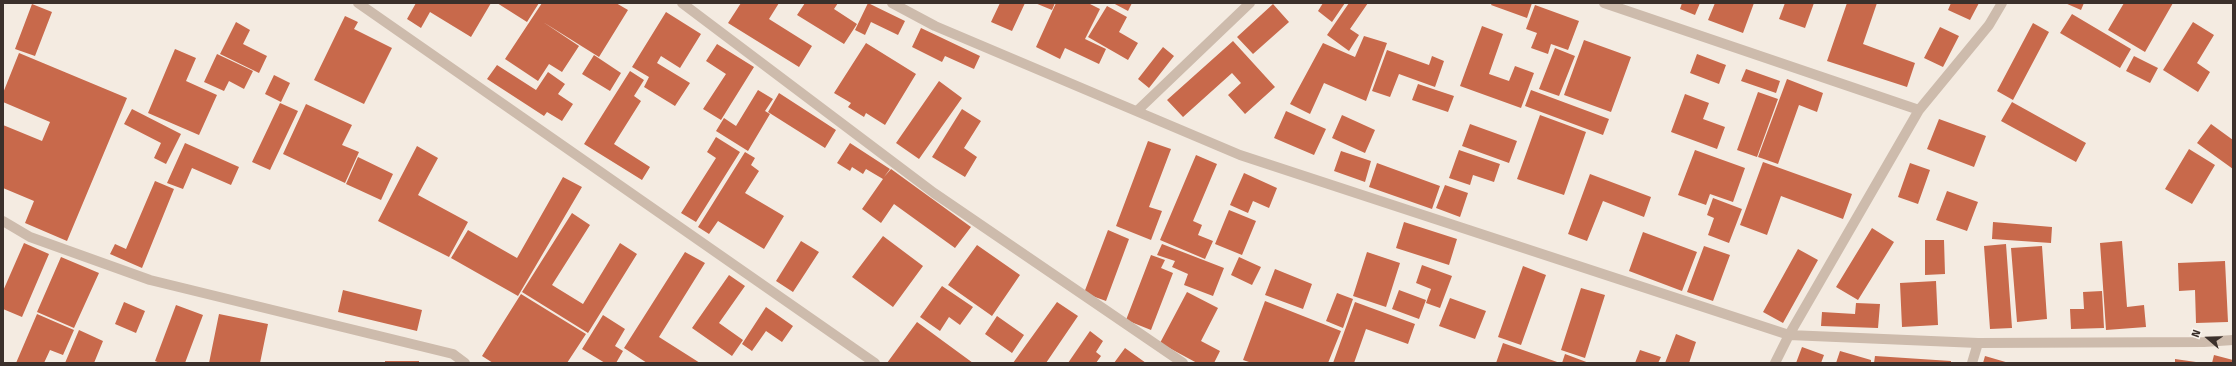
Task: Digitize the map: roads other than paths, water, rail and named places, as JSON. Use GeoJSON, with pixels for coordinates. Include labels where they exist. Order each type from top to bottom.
{"type":"FeatureCollection","features":[{"type":"Feature","properties":{"kind":"street"},"geometry":{"type":"LineString","coordinates":[[358,3],[875,363]]}},
{"type":"Feature","properties":{"kind":"street"},"geometry":{"type":"LineString","coordinates":[[682,3],[934,193],[1183,363]]}},
{"type":"Feature","properties":{"kind":"street"},"geometry":{"type":"LineString","coordinates":[[892,3],[935,26],[1240,156],[1789,335],[1978,343],[2204,342],[2233,340]]}},
{"type":"Feature","properties":{"kind":"street"},"geometry":{"type":"LineString","coordinates":[[1137,111],[1250,3]]}},
{"type":"Feature","properties":{"kind":"street"},"geometry":{"type":"LineString","coordinates":[[1604,3],[1919,110]]}},
{"type":"Feature","properties":{"kind":"street"},"geometry":{"type":"LineString","coordinates":[[1775,363],[1789,335],[1919,110],[1989,25],[2002,3]]}},
{"type":"Feature","properties":{"kind":"street"},"geometry":{"type":"LineString","coordinates":[[3,221],[30,237],[150,280],[453,354],[465,363]]}},
{"type":"Feature","properties":{"kind":"street"},"geometry":{"type":"LineString","coordinates":[[1972,363],[1978,343]]}}]}
